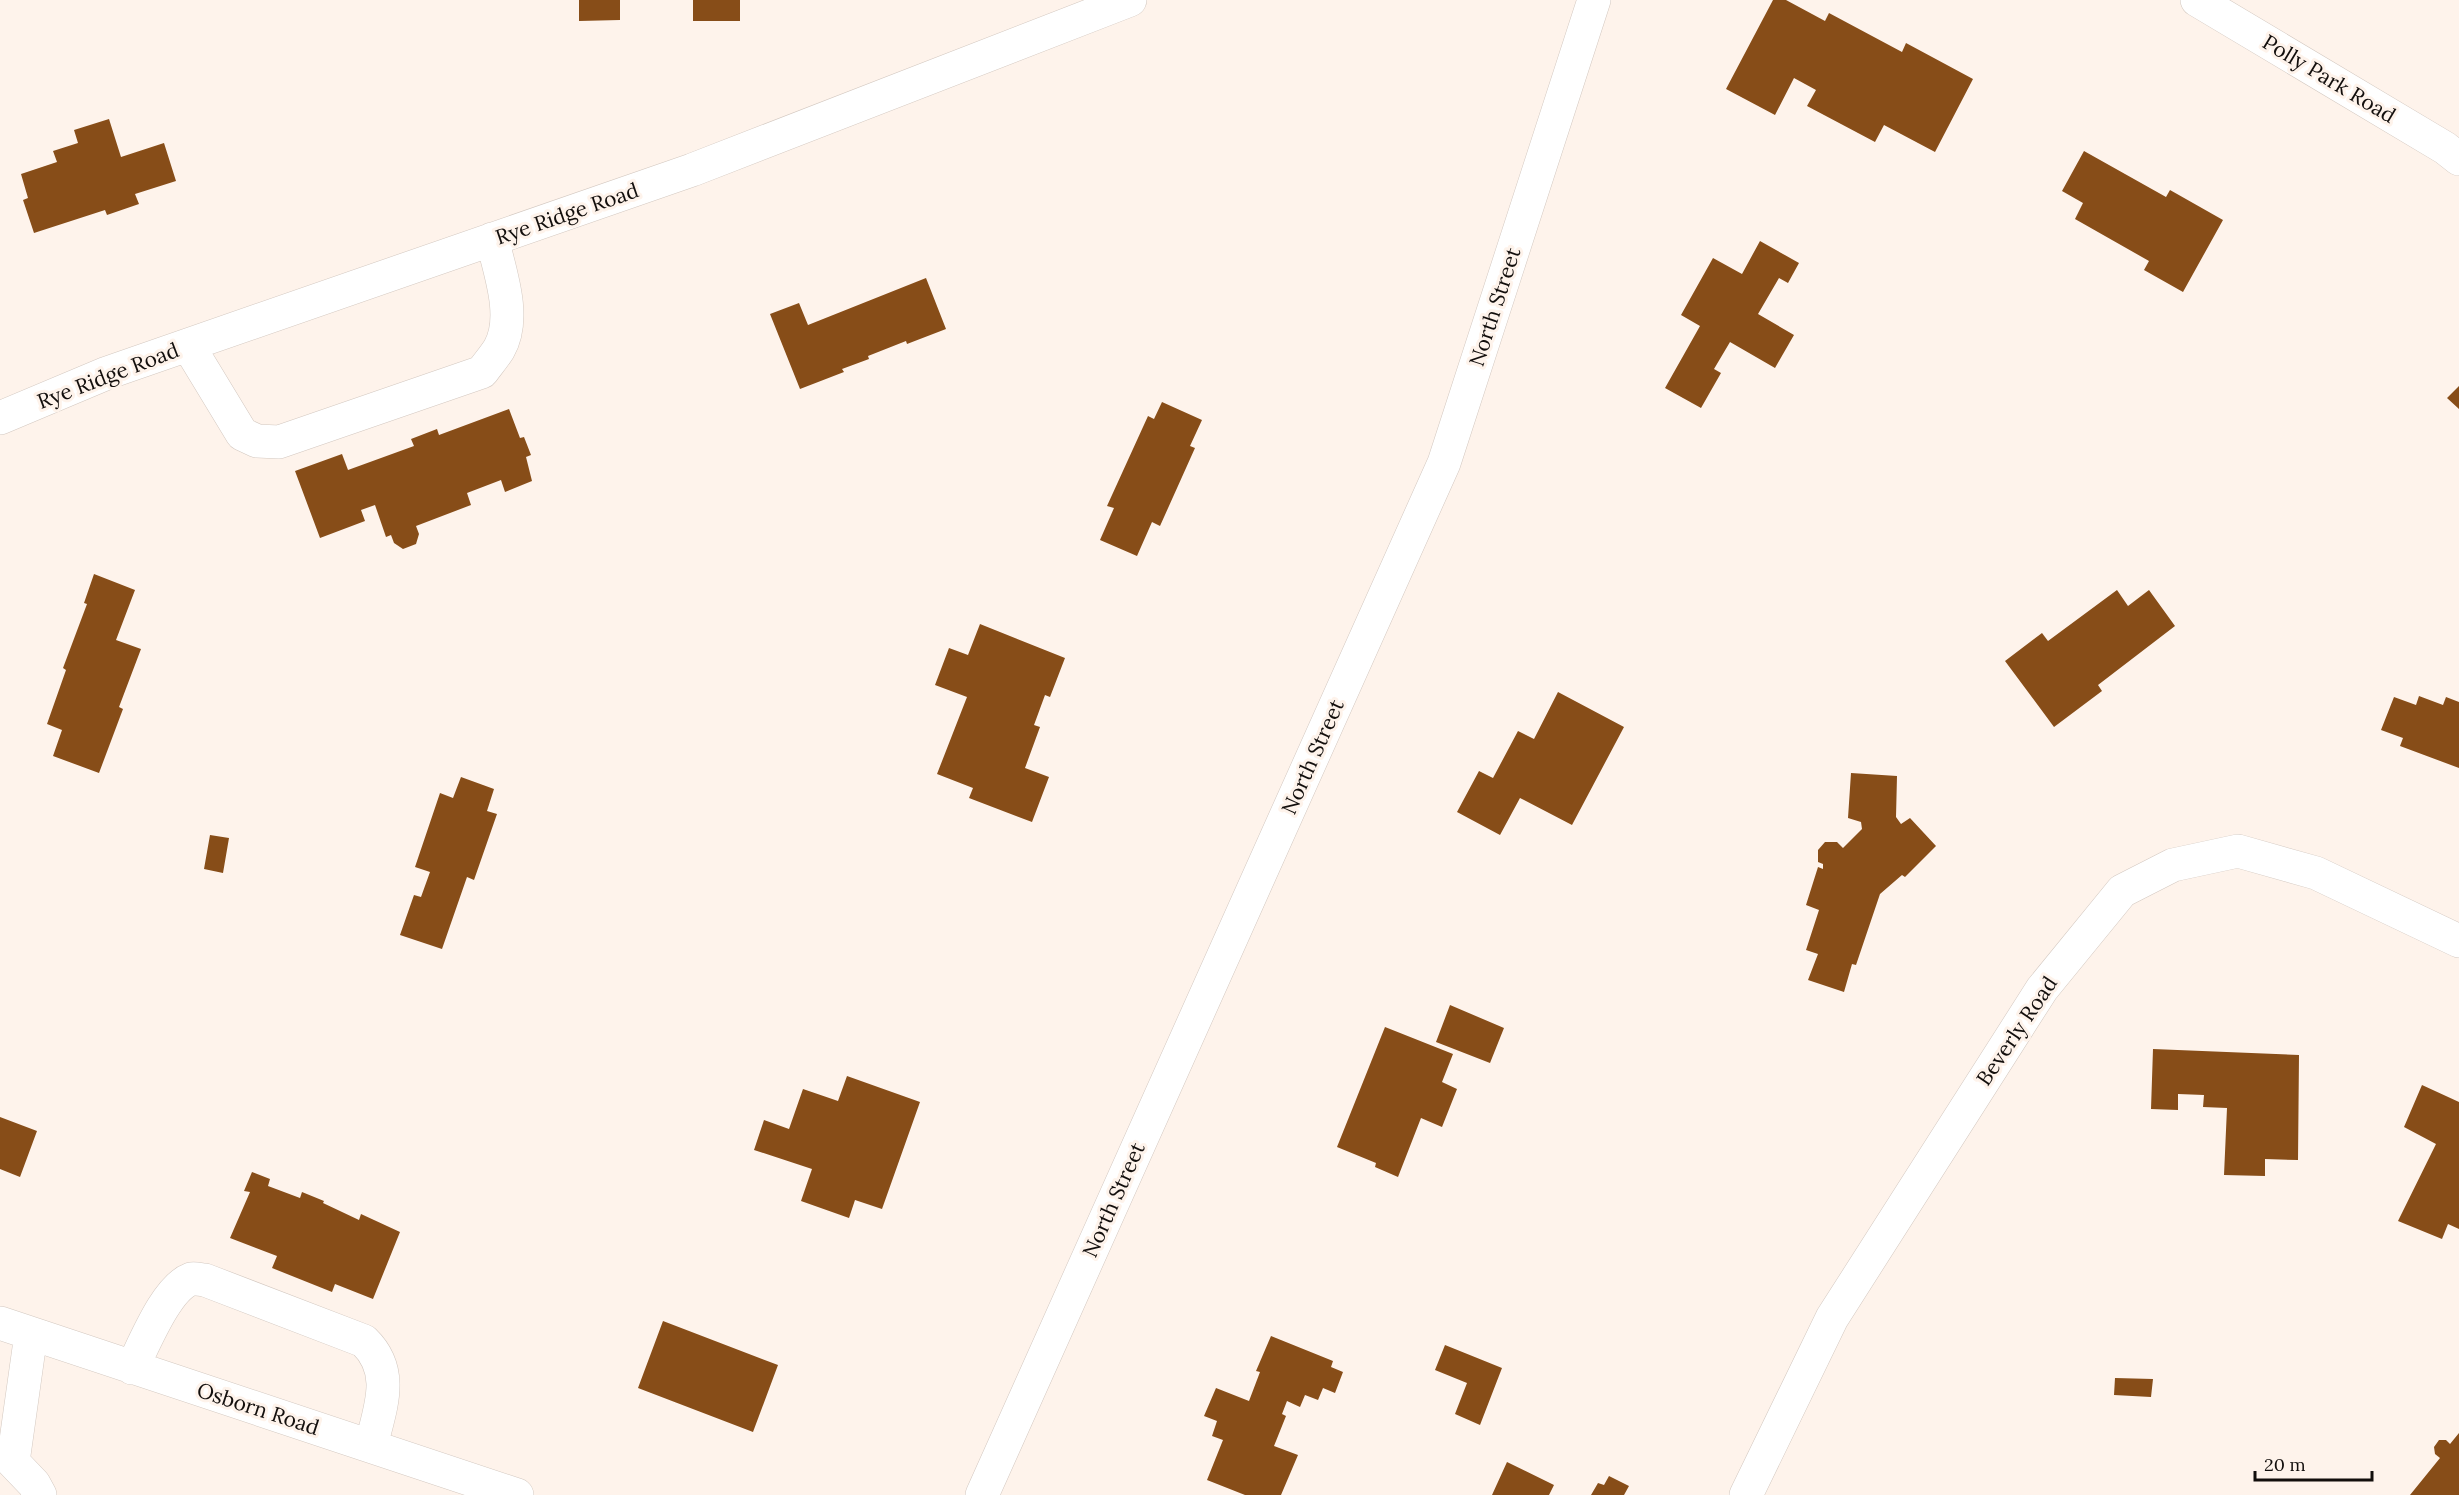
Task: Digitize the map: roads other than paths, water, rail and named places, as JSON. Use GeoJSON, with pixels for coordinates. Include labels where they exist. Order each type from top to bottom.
{"type":"FeatureCollection","features":[{"type":"Feature","properties":{"kind":"street","name":"Rye Ridge Road"},"geometry":{"type":"LineString","coordinates":[[0,418],[107,374],[692,170],[1130,0]]}},
{"type":"Feature","properties":{"kind":"street","name":"North Street"},"geometry":{"type":"LineString","coordinates":[[982,1495],[1444,464],[1594,0]]}},
{"type":"Feature","properties":{"kind":"street","name":"Polly Park Road"},"geometry":{"type":"LineString","coordinates":[[2197,0],[2445,148],[2459,159]]}},
{"type":"Feature","properties":{"kind":"street"},"geometry":{"type":"LineString","coordinates":[[188,345],[242,434],[257,441],[279,442],[482,372],[500,348],[508,320],[502,279],[492,239]]}},
{"type":"Feature","properties":{"kind":"street","name":"Beverly Road"},"geometry":{"type":"LineString","coordinates":[[1746,1495],[1832,1318],[2042,989],[2122,891],[2173,865],[2238,851],[2316,873],[2459,941]]}},
{"type":"Feature","properties":{"kind":"street"},"geometry":{"type":"LineString","coordinates":[[132,1368],[163,1305],[192,1279],[206,1280],[364,1341],[374,1350],[381,1365],[385,1388],[371,1446]]}},
{"type":"Feature","properties":{"kind":"street","name":"Osborn Road"},"geometry":{"type":"LineString","coordinates":[[0,1323],[517,1495]]}},
{"type":"Feature","properties":{"kind":"street"},"geometry":{"type":"LineString","coordinates":[[31,1334],[6,1466],[34,1484],[40,1495]]}}]}
